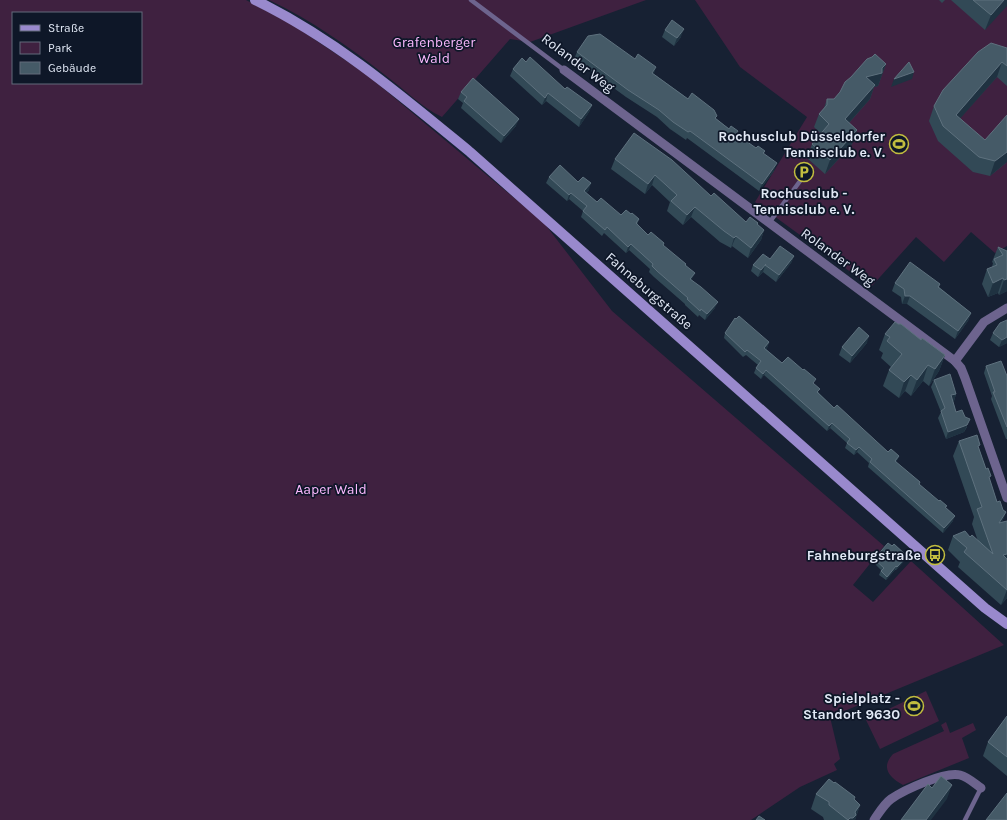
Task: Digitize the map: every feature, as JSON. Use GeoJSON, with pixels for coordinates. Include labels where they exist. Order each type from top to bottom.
{"type":"FeatureCollection","features":[{"type":"Feature","properties":{"kind":"street","name":"Fahneburgstraße"},"geometry":{"type":"LineString","coordinates":[[256,0],[295,21],[339,48],[470,152],[985,608],[1007,624]]}},
{"type":"Feature","properties":{"kind":"street","name":"Rolander Weg"},"geometry":{"type":"LineString","coordinates":[[564,70],[955,361],[961,368],[965,378],[1007,498]]}},
{"type":"Feature","properties":{"kind":"street"},"geometry":{"type":"LineString","coordinates":[[955,361],[984,322],[1007,308]]}},
{"type":"Feature","properties":{"kind":"street"},"geometry":{"type":"LineString","coordinates":[[874,820],[890,800],[907,790],[951,774],[969,778],[981,788]]}},
{"type":"Feature","properties":{"kind":"lane","name":"Rolander Weg"},"geometry":{"type":"LineString","coordinates":[[471,0],[564,70]]}},
{"type":"Feature","properties":{"kind":"lane"},"geometry":{"type":"LineString","coordinates":[[769,223],[806,173]]}},
{"type":"Feature","properties":{"kind":"lane"},"geometry":{"type":"LineString","coordinates":[[964,820],[981,788]]}},
{"type":"Feature","properties":{"kind":"green space","name":"Aaper Wald"},"geometry":{"type":"Polygon","coordinates":[[[0,0],[246,0],[293,25],[366,74],[544,223],[612,311],[884,546],[853,585],[873,602],[911,561],[1004,645],[830,717],[840,759],[834,764],[837,770],[800,787],[751,820],[0,820],[0,0]]]}},
{"type":"Feature","properties":{"kind":"green space","name":"Grafenberger Wald"},"geometry":{"type":"Polygon","coordinates":[[[269,0],[646,0],[530,42],[510,39],[442,117],[420,103],[371,64],[329,34],[300,16],[269,0]]]}},
{"type":"Feature","properties":{"kind":"green space","name":"Rochusclub Düsseldorfer Tennisclub e. V."},"geometry":{"type":"Polygon","coordinates":[[[695,0],[1007,0],[1007,246],[995,253],[971,232],[944,262],[916,237],[871,287],[755,202],[807,117],[740,67],[695,0]]]}},
{"type":"Feature","properties":{"kind":"green space","name":"Spielplatz - Standort 9630"},"geometry":{"type":"Polygon","coordinates":[[[926,691],[939,721],[880,749],[866,720],[926,691]]]}},
{"type":"Feature","properties":{"kind":"green space"},"geometry":{"type":"Polygon","coordinates":[[[946,722],[950,733],[973,723],[976,730],[962,738],[969,758],[903,785],[894,779],[888,772],[887,768],[889,759],[893,754],[944,731],[941,725],[946,722]]]}},
{"type":"Feature","properties":{"kind":"building"},"geometry":{"type":"Polygon","coordinates":[[[973,0],[1004,0],[991,15],[973,0]]]}},
{"type":"Feature","properties":{"kind":"building"},"geometry":{"type":"Polygon","coordinates":[[[672,20],[684,29],[677,38],[665,30],[672,20]]]}},
{"type":"Feature","properties":{"kind":"building"},"geometry":{"type":"Polygon","coordinates":[[[600,34],[635,59],[638,54],[656,67],[652,73],[688,99],[692,93],[714,110],[717,116],[715,118],[729,129],[731,126],[738,131],[736,134],[756,148],[758,146],[765,151],[763,153],[777,163],[762,184],[690,131],[688,132],[673,122],[659,110],[628,90],[577,52],[588,36],[600,34]]]}},
{"type":"Feature","properties":{"kind":"building"},"geometry":{"type":"Polygon","coordinates":[[[991,43],[1007,48],[1007,66],[1002,62],[956,115],[985,140],[1007,115],[1007,152],[995,161],[979,157],[943,126],[934,106],[943,90],[978,52],[991,43]]]}},
{"type":"Feature","properties":{"kind":"building"},"geometry":{"type":"Polygon","coordinates":[[[875,54],[886,64],[882,68],[882,73],[866,77],[875,85],[845,119],[857,130],[830,160],[812,144],[829,124],[819,114],[827,105],[827,99],[834,99],[840,92],[845,82],[867,59],[875,54]]]}},
{"type":"Feature","properties":{"kind":"building"},"geometry":{"type":"Polygon","coordinates":[[[530,57],[565,89],[567,87],[592,105],[581,119],[548,93],[545,98],[513,69],[522,58],[526,62],[530,57]]]}},
{"type":"Feature","properties":{"kind":"building"},"geometry":{"type":"Polygon","coordinates":[[[909,62],[914,72],[894,79],[909,62]]]}},
{"type":"Feature","properties":{"kind":"building"},"geometry":{"type":"Polygon","coordinates":[[[473,78],[519,119],[504,136],[464,101],[467,97],[461,92],[473,78]]]}},
{"type":"Feature","properties":{"kind":"building"},"geometry":{"type":"Polygon","coordinates":[[[634,133],[672,160],[711,196],[714,193],[746,222],[750,217],[758,223],[757,224],[764,230],[751,248],[736,236],[734,238],[724,231],[695,207],[687,215],[671,201],[677,195],[655,175],[648,184],[615,159],[634,133]]]}},
{"type":"Feature","properties":{"kind":"building"},"geometry":{"type":"Polygon","coordinates":[[[560,165],[578,182],[583,177],[591,183],[584,191],[597,202],[601,198],[621,215],[626,210],[631,214],[632,213],[639,219],[636,223],[648,235],[651,232],[664,243],[663,245],[695,273],[690,279],[718,302],[707,314],[701,309],[700,311],[687,299],[688,298],[657,271],[652,266],[653,264],[631,244],[628,247],[607,227],[605,230],[583,211],[587,206],[571,193],[569,195],[549,177],[560,165]]]}},
{"type":"Feature","properties":{"kind":"building"},"geometry":{"type":"Polygon","coordinates":[[[780,246],[794,256],[779,275],[765,265],[761,270],[753,265],[763,254],[770,259],[780,246]]]}},
{"type":"Feature","properties":{"kind":"building"},"geometry":{"type":"Polygon","coordinates":[[[998,247],[1007,251],[1007,279],[1004,280],[1003,278],[993,283],[987,269],[997,265],[994,259],[1003,255],[998,247]]]}},
{"type":"Feature","properties":{"kind":"building"},"geometry":{"type":"Polygon","coordinates":[[[910,262],[940,284],[938,287],[971,313],[958,331],[910,296],[905,296],[904,289],[895,283],[910,262]]]}},
{"type":"Feature","properties":{"kind":"building"},"geometry":{"type":"Polygon","coordinates":[[[739,316],[769,342],[764,348],[782,363],[788,357],[803,370],[804,369],[816,379],[813,383],[820,389],[817,392],[834,408],[837,405],[888,452],[891,449],[899,456],[895,461],[920,482],[919,484],[947,506],[945,507],[955,516],[944,528],[870,462],[872,459],[859,447],[856,450],[847,443],[850,439],[832,423],[829,426],[766,370],[763,374],[756,368],[761,361],[747,350],[745,352],[725,333],[735,318],[736,319],[739,316]]]}},
{"type":"Feature","properties":{"kind":"building"},"geometry":{"type":"Polygon","coordinates":[[[1007,320],[1007,337],[1002,340],[993,333],[1000,323],[1007,320]]]}},
{"type":"Feature","properties":{"kind":"building"},"geometry":{"type":"Polygon","coordinates":[[[895,322],[901,324],[921,340],[922,338],[945,355],[935,369],[928,365],[917,380],[911,375],[904,382],[889,370],[902,354],[887,341],[890,337],[885,334],[895,322]]]}},
{"type":"Feature","properties":{"kind":"building"},"geometry":{"type":"Polygon","coordinates":[[[859,327],[869,336],[852,356],[842,347],[859,327]]]}},
{"type":"Feature","properties":{"kind":"building"},"geometry":{"type":"Polygon","coordinates":[[[1001,361],[1007,376],[1007,427],[993,392],[995,392],[986,366],[1001,361]]]}},
{"type":"Feature","properties":{"kind":"building"},"geometry":{"type":"Polygon","coordinates":[[[950,374],[956,394],[951,395],[956,412],[962,410],[965,417],[970,419],[967,425],[948,432],[941,411],[945,408],[934,380],[950,374]]]}},
{"type":"Feature","properties":{"kind":"building"},"geometry":{"type":"Polygon","coordinates":[[[977,435],[980,445],[978,446],[986,469],[988,468],[991,476],[989,477],[997,502],[1000,501],[1003,510],[1006,512],[999,523],[1007,521],[1007,554],[1003,555],[1007,559],[1007,590],[964,552],[967,548],[953,536],[965,531],[970,537],[972,535],[993,554],[977,509],[982,507],[959,441],[977,435]]]}},
{"type":"Feature","properties":{"kind":"building"},"geometry":{"type":"Polygon","coordinates":[[[888,543],[892,546],[894,544],[907,556],[887,577],[881,571],[884,568],[874,559],[888,543]]]}},
{"type":"Feature","properties":{"kind":"building"},"geometry":{"type":"Polygon","coordinates":[[[1007,716],[1007,757],[988,742],[1007,716]]]}},
{"type":"Feature","properties":{"kind":"building"},"geometry":{"type":"Polygon","coordinates":[[[941,776],[952,785],[926,820],[901,820],[928,784],[932,788],[941,776]]]}},
{"type":"Feature","properties":{"kind":"building"},"geometry":{"type":"Polygon","coordinates":[[[829,779],[855,797],[854,799],[860,805],[855,812],[856,815],[853,818],[848,820],[829,805],[829,802],[816,794],[829,779]]]}},
{"type":"Feature","properties":{"kind":"building"},"geometry":{"type":"Polygon","coordinates":[[[1007,793],[1007,820],[986,820],[1007,793]]]}},
{"type":"Feature","properties":{"kind":"building"},"geometry":{"type":"Polygon","coordinates":[[[759,816],[765,820],[756,820],[759,816]]]}},
{"type":"Feature","properties":{"kind":"place","name":"Rochusclub Düsseldorfer Tennisclub e. V."},"geometry":{"type":"Point","coordinates":[899,144]}},
{"type":"Feature","properties":{"kind":"place","name":"Rochusclub - Tennisclub e. V."},"geometry":{"type":"Point","coordinates":[804,172]}},
{"type":"Feature","properties":{"kind":"place","name":"Fahneburgstraße"},"geometry":{"type":"Point","coordinates":[935,555]}},
{"type":"Feature","properties":{"kind":"place","name":"Spielplatz - Standort 9630"},"geometry":{"type":"Point","coordinates":[914,706]}}]}
